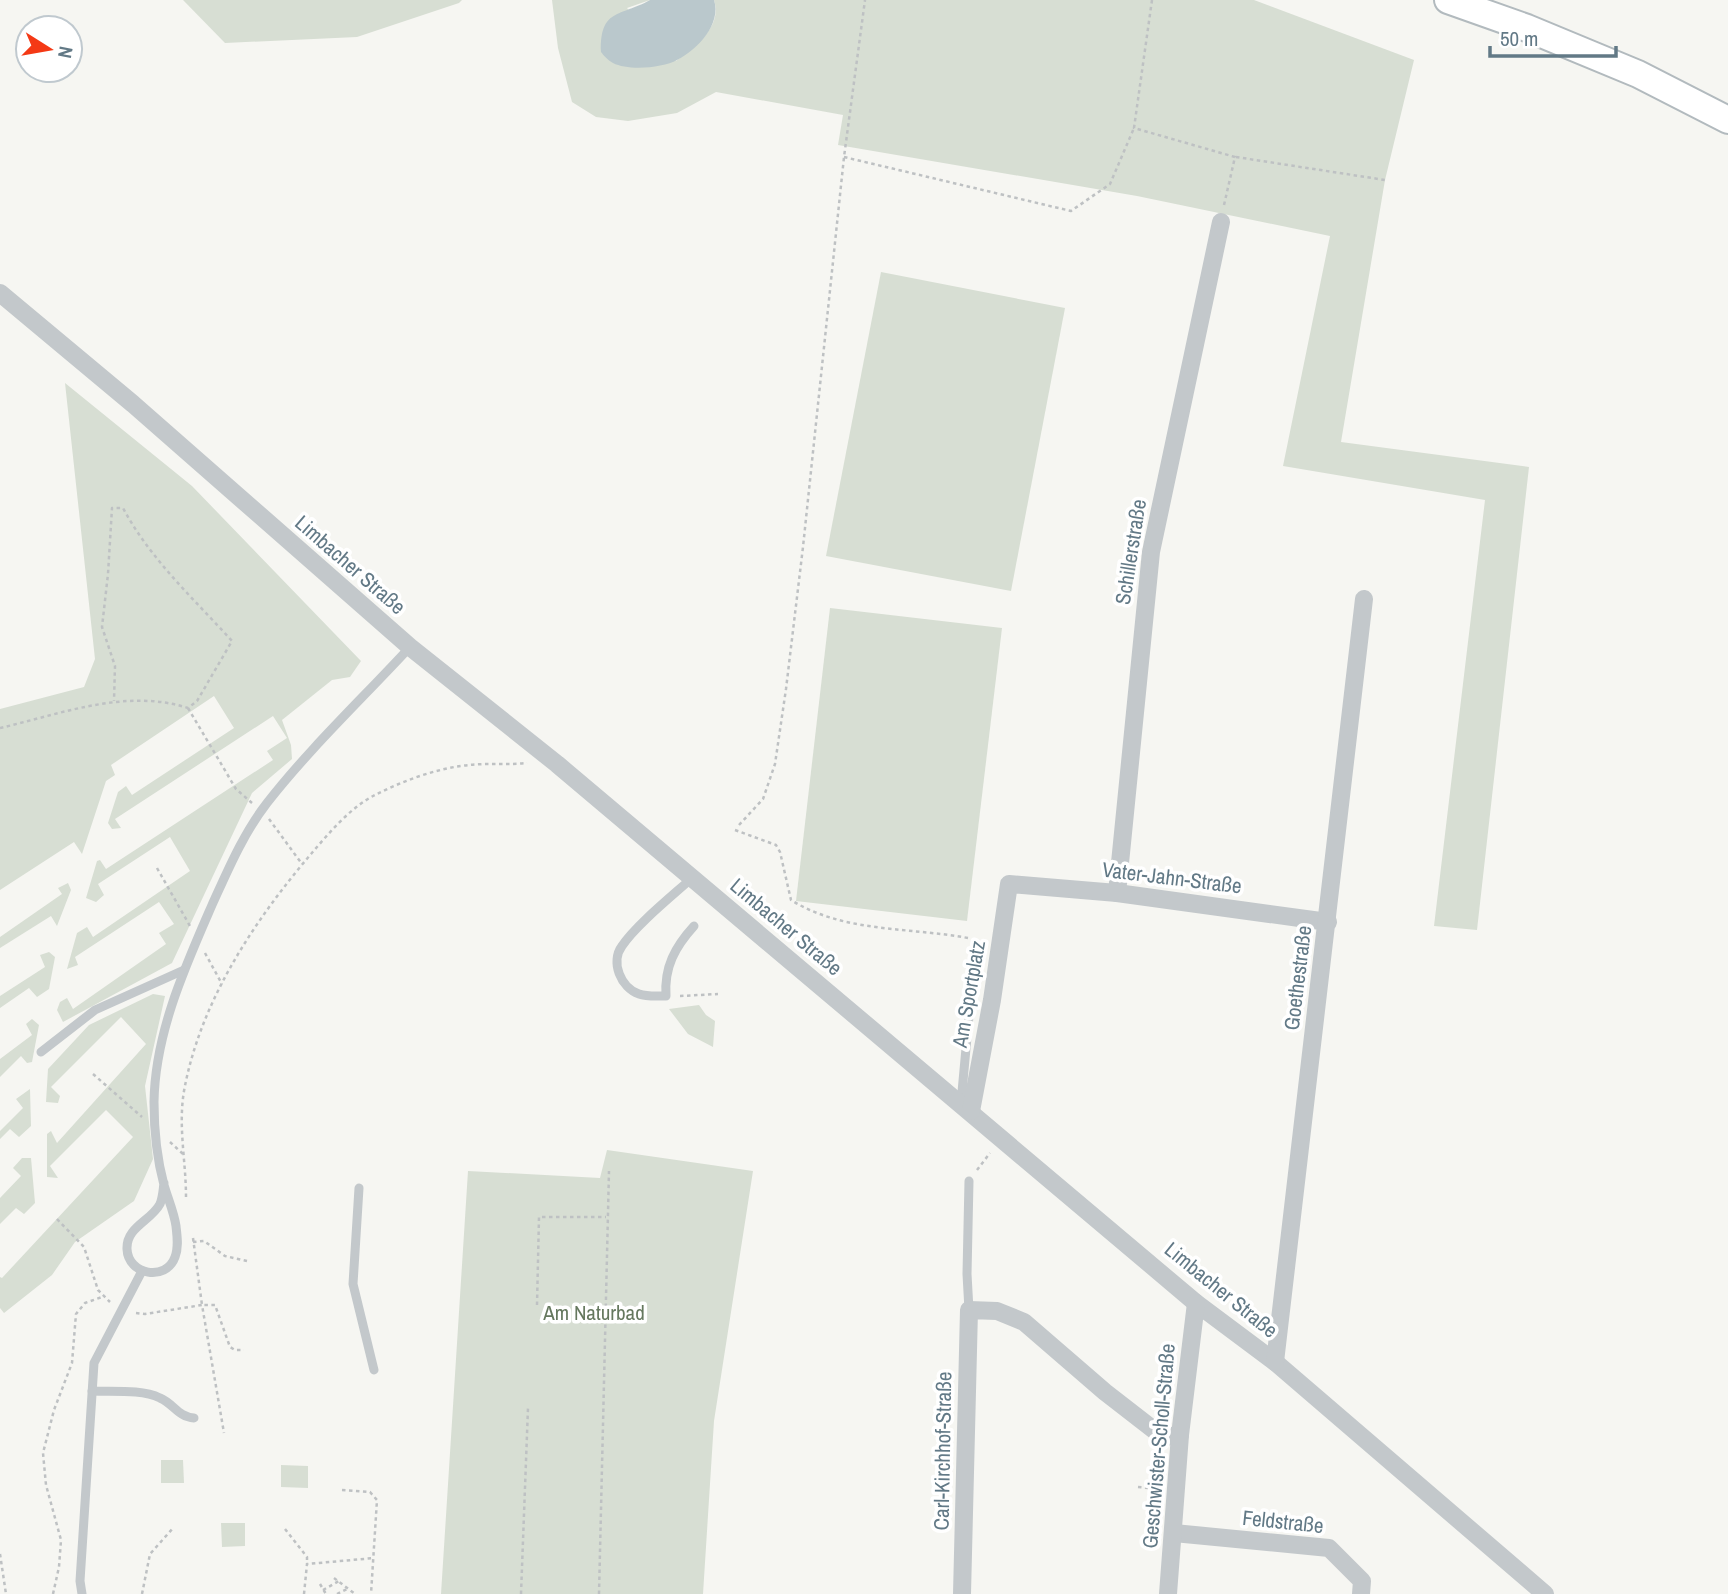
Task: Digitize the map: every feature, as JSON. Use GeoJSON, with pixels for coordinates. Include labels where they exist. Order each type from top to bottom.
{"type":"FeatureCollection","features":[{"type":"Feature","properties":{"kind":"main road"},"geometry":{"type":"LineString","coordinates":[[1448,0],[1528,28],[1639,74],[1728,120]]}},
{"type":"Feature","properties":{"kind":"street","name":"Schillerstraße"},"geometry":{"type":"LineString","coordinates":[[1117,893],[1151,552],[1221,222]]}},
{"type":"Feature","properties":{"kind":"street","name":"Limbacher Straße"},"geometry":{"type":"LineString","coordinates":[[0,293],[133,404],[410,647],[692,878],[1196,1303],[1275,1362],[1545,1594]]}},
{"type":"Feature","properties":{"kind":"street","name":"Goethestraße"},"geometry":{"type":"LineString","coordinates":[[1275,1362],[1364,599]]}},
{"type":"Feature","properties":{"kind":"street","name":"Vater-Jahn-Straße"},"geometry":{"type":"LineString","coordinates":[[1009,884],[1117,893],[1328,922]]}},
{"type":"Feature","properties":{"kind":"street","name":"Am Sportplatz"},"geometry":{"type":"LineString","coordinates":[[966,1107],[992,1000],[1009,884]]}},
{"type":"Feature","properties":{"kind":"street","name":"Geschwister-Scholl-Straße"},"geometry":{"type":"LineString","coordinates":[[1168,1594],[1181,1435],[1196,1303]]}},
{"type":"Feature","properties":{"kind":"street"},"geometry":{"type":"LineString","coordinates":[[969,1310],[997,1311],[1024,1322],[1105,1392],[1163,1437],[1181,1435]]}},
{"type":"Feature","properties":{"kind":"street","name":"Carl-Kirchhof-Straße"},"geometry":{"type":"LineString","coordinates":[[962,1594],[969,1310]]}},
{"type":"Feature","properties":{"kind":"street","name":"Feldstraße"},"geometry":{"type":"LineString","coordinates":[[1174,1533],[1329,1548],[1362,1581],[1361,1594]]}},
{"type":"Feature","properties":{"kind":"lane"},"geometry":{"type":"LineString","coordinates":[[163,1183],[159,1205],[135,1229],[127,1242],[129,1260],[142,1271],[151,1273],[166,1269],[177,1254],[175,1220],[163,1183],[154,1106],[156,1069],[170,1010],[184,970],[229,867],[262,809],[298,766],[410,647]]}},
{"type":"Feature","properties":{"kind":"lane"},"geometry":{"type":"LineString","coordinates":[[692,878],[620,947],[617,964],[620,977],[630,990],[642,996],[666,996],[665,981],[670,959],[694,926]]}},
{"type":"Feature","properties":{"kind":"lane"},"geometry":{"type":"LineString","coordinates":[[966,1107],[975,950]]}},
{"type":"Feature","properties":{"kind":"lane"},"geometry":{"type":"LineString","coordinates":[[41,1052],[95,1010],[184,970]]}},
{"type":"Feature","properties":{"kind":"lane","name":"Carl-Kirchhof-Straße"},"geometry":{"type":"LineString","coordinates":[[969,1181],[969,1310]]}},
{"type":"Feature","properties":{"kind":"lane"},"geometry":{"type":"LineString","coordinates":[[359,1188],[352,1284],[374,1370]]}},
{"type":"Feature","properties":{"kind":"lane"},"geometry":{"type":"LineString","coordinates":[[82,1594],[80,1581],[94,1363],[142,1271]]}},
{"type":"Feature","properties":{"kind":"lane"},"geometry":{"type":"LineString","coordinates":[[92,1391],[150,1394],[167,1402],[183,1416],[194,1418]]}},
{"type":"Feature","properties":{"kind":"path"},"geometry":{"type":"LineString","coordinates":[[739,825],[762,799],[775,764],[781,727],[864,0]]}},
{"type":"Feature","properties":{"kind":"path"},"geometry":{"type":"LineString","coordinates":[[844,157],[1070,211],[1110,184],[1134,128],[1152,0]]}},
{"type":"Feature","properties":{"kind":"path"},"geometry":{"type":"LineString","coordinates":[[1134,128],[1235,156],[1385,180]]}},
{"type":"Feature","properties":{"kind":"path"},"geometry":{"type":"LineString","coordinates":[[1221,222],[1235,156]]}},
{"type":"Feature","properties":{"kind":"path"},"geometry":{"type":"LineString","coordinates":[[114,701],[115,666],[102,627],[112,508],[123,508],[133,527],[163,566],[232,641],[197,701],[188,708]]}},
{"type":"Feature","properties":{"kind":"path"},"geometry":{"type":"LineString","coordinates":[[0,728],[114,701],[169,702],[188,708],[236,789],[262,809],[302,864]]}},
{"type":"Feature","properties":{"kind":"path"},"geometry":{"type":"LineString","coordinates":[[186,1197],[181,1135],[184,1092],[199,1037],[222,984],[242,950],[302,864],[354,810],[379,793],[419,777],[466,765],[526,764],[538,750]]}},
{"type":"Feature","properties":{"kind":"path"},"geometry":{"type":"LineString","coordinates":[[735,830],[776,845],[791,900],[810,912],[842,923],[968,938],[975,950]]}},
{"type":"Feature","properties":{"kind":"path"},"geometry":{"type":"LineString","coordinates":[[666,996],[718,994]]}},
{"type":"Feature","properties":{"kind":"path"},"geometry":{"type":"LineString","coordinates":[[93,1074],[183,1154]]}},
{"type":"Feature","properties":{"kind":"path"},"geometry":{"type":"LineString","coordinates":[[969,1181],[993,1148]]}},
{"type":"Feature","properties":{"kind":"path"},"geometry":{"type":"LineString","coordinates":[[599,1594],[609,1171]]}},
{"type":"Feature","properties":{"kind":"path"},"geometry":{"type":"LineString","coordinates":[[537,1305],[539,1217],[607,1217]]}},
{"type":"Feature","properties":{"kind":"path"},"geometry":{"type":"LineString","coordinates":[[57,1219],[84,1247],[94,1282],[102,1297],[122,1308],[145,1314],[215,1305],[230,1347],[244,1350]]}},
{"type":"Feature","properties":{"kind":"path"},"geometry":{"type":"LineString","coordinates":[[224,1433],[193,1240],[204,1241],[225,1256],[247,1261]]}},
{"type":"Feature","properties":{"kind":"path"},"geometry":{"type":"LineString","coordinates":[[52,1594],[59,1567],[61,1540],[43,1464],[51,1420],[72,1363],[76,1314],[85,1303],[102,1297]]}},
{"type":"Feature","properties":{"kind":"path"},"geometry":{"type":"LineString","coordinates":[[522,1594],[528,1408]]}},
{"type":"Feature","properties":{"kind":"path"},"geometry":{"type":"LineString","coordinates":[[43,1419],[51,1420]]}},
{"type":"Feature","properties":{"kind":"path"},"geometry":{"type":"LineString","coordinates":[[342,1490],[370,1492],[377,1500],[371,1594]]}},
{"type":"Feature","properties":{"kind":"path"},"geometry":{"type":"LineString","coordinates":[[142,1594],[150,1554],[174,1527]]}},
{"type":"Feature","properties":{"kind":"path"},"geometry":{"type":"LineString","coordinates":[[285,1530],[307,1557],[304,1594]]}},
{"type":"Feature","properties":{"kind":"path"},"geometry":{"type":"LineString","coordinates":[[0,1553],[6,1594]]}},
{"type":"Feature","properties":{"kind":"path"},"geometry":{"type":"LineString","coordinates":[[307,1563],[374,1558]]}},
{"type":"Feature","properties":{"kind":"path"},"geometry":{"type":"LineString","coordinates":[[334,1578],[354,1594]]}},
{"type":"Feature","properties":{"kind":"path"},"geometry":{"type":"LineString","coordinates":[[323,1590],[339,1581]]}},
{"type":"Feature","properties":{"kind":"path"},"geometry":{"type":"LineString","coordinates":[[320,1584],[326,1594]]}},
{"type":"Feature","properties":{"kind":"path"},"geometry":{"type":"LineString","coordinates":[[337,1594],[348,1588]]}},
{"type":"Feature","properties":{"kind":"green space"},"geometry":{"type":"Polygon","coordinates":[[[183,0],[462,0],[357,37],[225,43],[183,0]]]}},
{"type":"Feature","properties":{"kind":"green space"},"geometry":{"type":"Polygon","coordinates":[[[552,0],[650,0],[627,8],[676,61],[699,42],[711,27],[716,10],[714,0],[1254,0],[1414,60],[1385,180],[1341,442],[1529,467],[1477,930],[1434,926],[1485,500],[1283,466],[1330,236],[1137,196],[838,145],[843,115],[716,92],[677,113],[628,121],[596,117],[572,102],[558,48],[552,0]]]}},
{"type":"Feature","properties":{"kind":"green space"},"geometry":{"type":"Polygon","coordinates":[[[881,272],[1065,308],[1011,591],[826,556],[881,272]]]}},
{"type":"Feature","properties":{"kind":"green space"},"geometry":{"type":"Polygon","coordinates":[[[65,383],[192,486],[361,661],[350,677],[332,680],[282,720],[291,745],[292,759],[252,793],[172,963],[63,1022],[57,1010],[60,1002],[67,998],[73,1009],[166,944],[159,933],[174,924],[159,902],[75,957],[78,965],[67,969],[77,933],[87,927],[93,937],[190,871],[170,837],[98,884],[104,895],[96,902],[86,898],[97,861],[100,860],[106,869],[273,760],[267,751],[287,738],[273,716],[115,819],[121,828],[112,829],[108,823],[118,792],[126,786],[132,795],[234,728],[214,696],[111,765],[115,775],[106,781],[82,854],[74,842],[0,890],[0,709],[84,687],[95,659],[65,383]]]}},
{"type":"Feature","properties":{"kind":"green space"},"geometry":{"type":"Polygon","coordinates":[[[830,608],[1002,628],[967,921],[796,901],[830,608]]]}},
{"type":"Feature","properties":{"kind":"green space"},"geometry":{"type":"Polygon","coordinates":[[[68,883],[71,890],[57,926],[51,916],[0,948],[0,937],[62,894],[58,888],[68,883]]]}},
{"type":"Feature","properties":{"kind":"green space"},"geometry":{"type":"Polygon","coordinates":[[[49,952],[55,957],[49,989],[37,997],[29,988],[0,1008],[0,996],[45,967],[40,955],[49,952]]]}},
{"type":"Feature","properties":{"kind":"green space"},"geometry":{"type":"Polygon","coordinates":[[[153,994],[165,996],[145,1086],[153,1159],[134,1201],[75,1242],[52,1275],[4,1313],[0,1308],[0,1277],[2,1278],[133,1137],[106,1110],[50,1166],[58,1178],[47,1177],[47,1134],[51,1131],[57,1143],[146,1044],[121,1017],[51,1087],[60,1096],[58,1103],[46,1102],[48,1069],[89,1025],[153,994]]]}},
{"type":"Feature","properties":{"kind":"green space"},"geometry":{"type":"Polygon","coordinates":[[[699,1005],[706,1015],[715,1021],[713,1047],[688,1034],[669,1009],[699,1005]]]}},
{"type":"Feature","properties":{"kind":"green space"},"geometry":{"type":"Polygon","coordinates":[[[32,1019],[39,1025],[32,1062],[27,1063],[21,1056],[0,1077],[0,1059],[32,1035],[26,1024],[32,1019]]]}},
{"type":"Feature","properties":{"kind":"green space"},"geometry":{"type":"Polygon","coordinates":[[[30,1089],[31,1126],[19,1137],[10,1129],[0,1139],[0,1131],[23,1108],[16,1099],[30,1089]]]}},
{"type":"Feature","properties":{"kind":"green space","name":"Am Naturbad"},"geometry":{"type":"Polygon","coordinates":[[[607,1150],[753,1171],[714,1421],[703,1594],[441,1594],[468,1171],[600,1178],[607,1150]]]}},
{"type":"Feature","properties":{"kind":"green space"},"geometry":{"type":"Polygon","coordinates":[[[22,1158],[31,1158],[35,1203],[24,1214],[16,1208],[0,1224],[0,1198],[21,1176],[13,1168],[22,1158]]]}},
{"type":"Feature","properties":{"kind":"green space"},"geometry":{"type":"Polygon","coordinates":[[[161,1460],[183,1460],[184,1483],[161,1483],[161,1460]]]}},
{"type":"Feature","properties":{"kind":"green space"},"geometry":{"type":"Polygon","coordinates":[[[281,1465],[308,1466],[308,1488],[281,1487],[281,1465]]]}},
{"type":"Feature","properties":{"kind":"green space"},"geometry":{"type":"Polygon","coordinates":[[[221,1523],[245,1523],[245,1546],[222,1547],[221,1523]]]}},
{"type":"Feature","properties":{"kind":"shaded area"},"geometry":{"type":"Polygon","coordinates":[[[650,0],[714,0],[716,9],[711,27],[700,43],[685,56],[671,63],[636,68],[611,62],[601,52],[604,28],[608,21],[621,12],[650,0]]]}}]}
